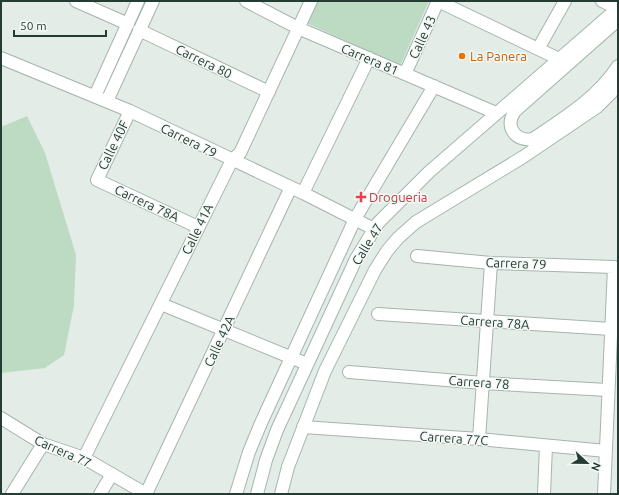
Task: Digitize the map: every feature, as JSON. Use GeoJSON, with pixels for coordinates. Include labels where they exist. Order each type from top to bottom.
{"type":"FeatureCollection","features":[{"type":"Feature","properties":{"kind":"street"},"geometry":{"type":"LineString","coordinates":[[76,1],[128,24]]}},
{"type":"Feature","properties":{"kind":"street"},"geometry":{"type":"LineString","coordinates":[[95,96],[138,1]]}},
{"type":"Feature","properties":{"kind":"street"},"geometry":{"type":"LineString","coordinates":[[107,101],[153,1]]}},
{"type":"Feature","properties":{"kind":"street","name":"Carrera 81"},"geometry":{"type":"LineString","coordinates":[[246,1],[298,28],[496,114]]}},
{"type":"Feature","properties":{"kind":"street","name":"Calle 41A"},"geometry":{"type":"LineString","coordinates":[[84,458],[232,160],[240,152],[311,1]]}},
{"type":"Feature","properties":{"kind":"street"},"geometry":{"type":"LineString","coordinates":[[438,1],[559,59]]}},
{"type":"Feature","properties":{"kind":"street","name":"Calle 43"},"geometry":{"type":"LineString","coordinates":[[405,74],[438,1]]}},
{"type":"Feature","properties":{"kind":"street"},"geometry":{"type":"LineString","coordinates":[[538,49],[565,1]]}},
{"type":"Feature","properties":{"kind":"street"},"geometry":{"type":"LineString","coordinates":[[602,1],[618,12],[515,110],[511,115],[510,122],[514,132],[521,139],[533,139],[585,102],[602,87],[618,66]]}},
{"type":"Feature","properties":{"kind":"street","name":"Calle 47"},"geometry":{"type":"LineString","coordinates":[[257,494],[266,460],[277,430],[356,259],[378,223],[429,172],[559,59],[618,12]]}},
{"type":"Feature","properties":{"kind":"street","name":"Carrera 80"},"geometry":{"type":"LineString","coordinates":[[140,30],[269,92]]}},
{"type":"Feature","properties":{"kind":"street","name":"Carrera 79"},"geometry":{"type":"LineString","coordinates":[[1,58],[130,111],[291,187],[374,229]]}},
{"type":"Feature","properties":{"kind":"street"},"geometry":{"type":"LineString","coordinates":[[303,193],[369,58]]}},
{"type":"Feature","properties":{"kind":"street","name":"Calle 47"},"geometry":{"type":"LineString","coordinates":[[281,494],[288,468],[325,371],[375,270],[387,251],[398,238],[416,222],[523,157],[597,107],[611,93],[618,83]]}},
{"type":"Feature","properties":{"kind":"street","name":"Calle 47"},"geometry":{"type":"LineString","coordinates":[[236,494],[249,452],[261,423],[356,219],[434,86]]}},
{"type":"Feature","properties":{"kind":"street","name":"Calle 40F"},"geometry":{"type":"LineString","coordinates":[[96,180],[130,111]]}},
{"type":"Feature","properties":{"kind":"street","name":"Carrera 78A"},"geometry":{"type":"LineString","coordinates":[[96,180],[198,227]]}},
{"type":"Feature","properties":{"kind":"street","name":"Calle 42A"},"geometry":{"type":"LineString","coordinates":[[146,494],[291,187]]}},
{"type":"Feature","properties":{"kind":"street","name":"Carrera 79"},"geometry":{"type":"LineString","coordinates":[[418,256],[491,263],[614,267],[611,329]]}},
{"type":"Feature","properties":{"kind":"street"},"geometry":{"type":"LineString","coordinates":[[479,439],[491,263]]}},
{"type":"Feature","properties":{"kind":"street"},"geometry":{"type":"LineString","coordinates":[[161,304],[307,364]]}},
{"type":"Feature","properties":{"kind":"street","name":"Carrera 78A"},"geometry":{"type":"LineString","coordinates":[[378,314],[611,329]]}},
{"type":"Feature","properties":{"kind":"street"},"geometry":{"type":"LineString","coordinates":[[604,494],[606,451],[613,405],[608,390],[611,329]]}},
{"type":"Feature","properties":{"kind":"street","name":"Carrera 78"},"geometry":{"type":"LineString","coordinates":[[349,372],[483,383],[608,390]]}},
{"type":"Feature","properties":{"kind":"street","name":"Carrera 77"},"geometry":{"type":"LineString","coordinates":[[1,418],[43,444],[84,458],[146,494]]}},
{"type":"Feature","properties":{"kind":"street","name":"Carrera 77C"},"geometry":{"type":"LineString","coordinates":[[303,427],[479,439],[606,451]]}},
{"type":"Feature","properties":{"kind":"street"},"geometry":{"type":"LineString","coordinates":[[12,494],[43,444]]}},
{"type":"Feature","properties":{"kind":"street"},"geometry":{"type":"LineString","coordinates":[[544,494],[546,446]]}},
{"type":"Feature","properties":{"kind":"street"},"geometry":{"type":"LineString","coordinates":[[100,494],[112,474]]}},
{"type":"Feature","properties":{"kind":"street"},"geometry":{"type":"LineString","coordinates":[[281,494],[288,494]]}},
{"type":"Feature","properties":{"kind":"green space"},"geometry":{"type":"Polygon","coordinates":[[[317,1],[429,1],[400,66],[307,23],[317,1]]]}},
{"type":"Feature","properties":{"kind":"green space"},"geometry":{"type":"Polygon","coordinates":[[[27,116],[45,153],[76,255],[74,305],[64,355],[45,368],[1,373],[1,127],[27,116]]]}},
{"type":"Feature","properties":{"kind":"place","name":"La Panera"},"geometry":{"type":"Point","coordinates":[462,56]}},
{"type":"Feature","properties":{"kind":"place","name":"Drogueria"},"geometry":{"type":"Point","coordinates":[361,197]}}]}
